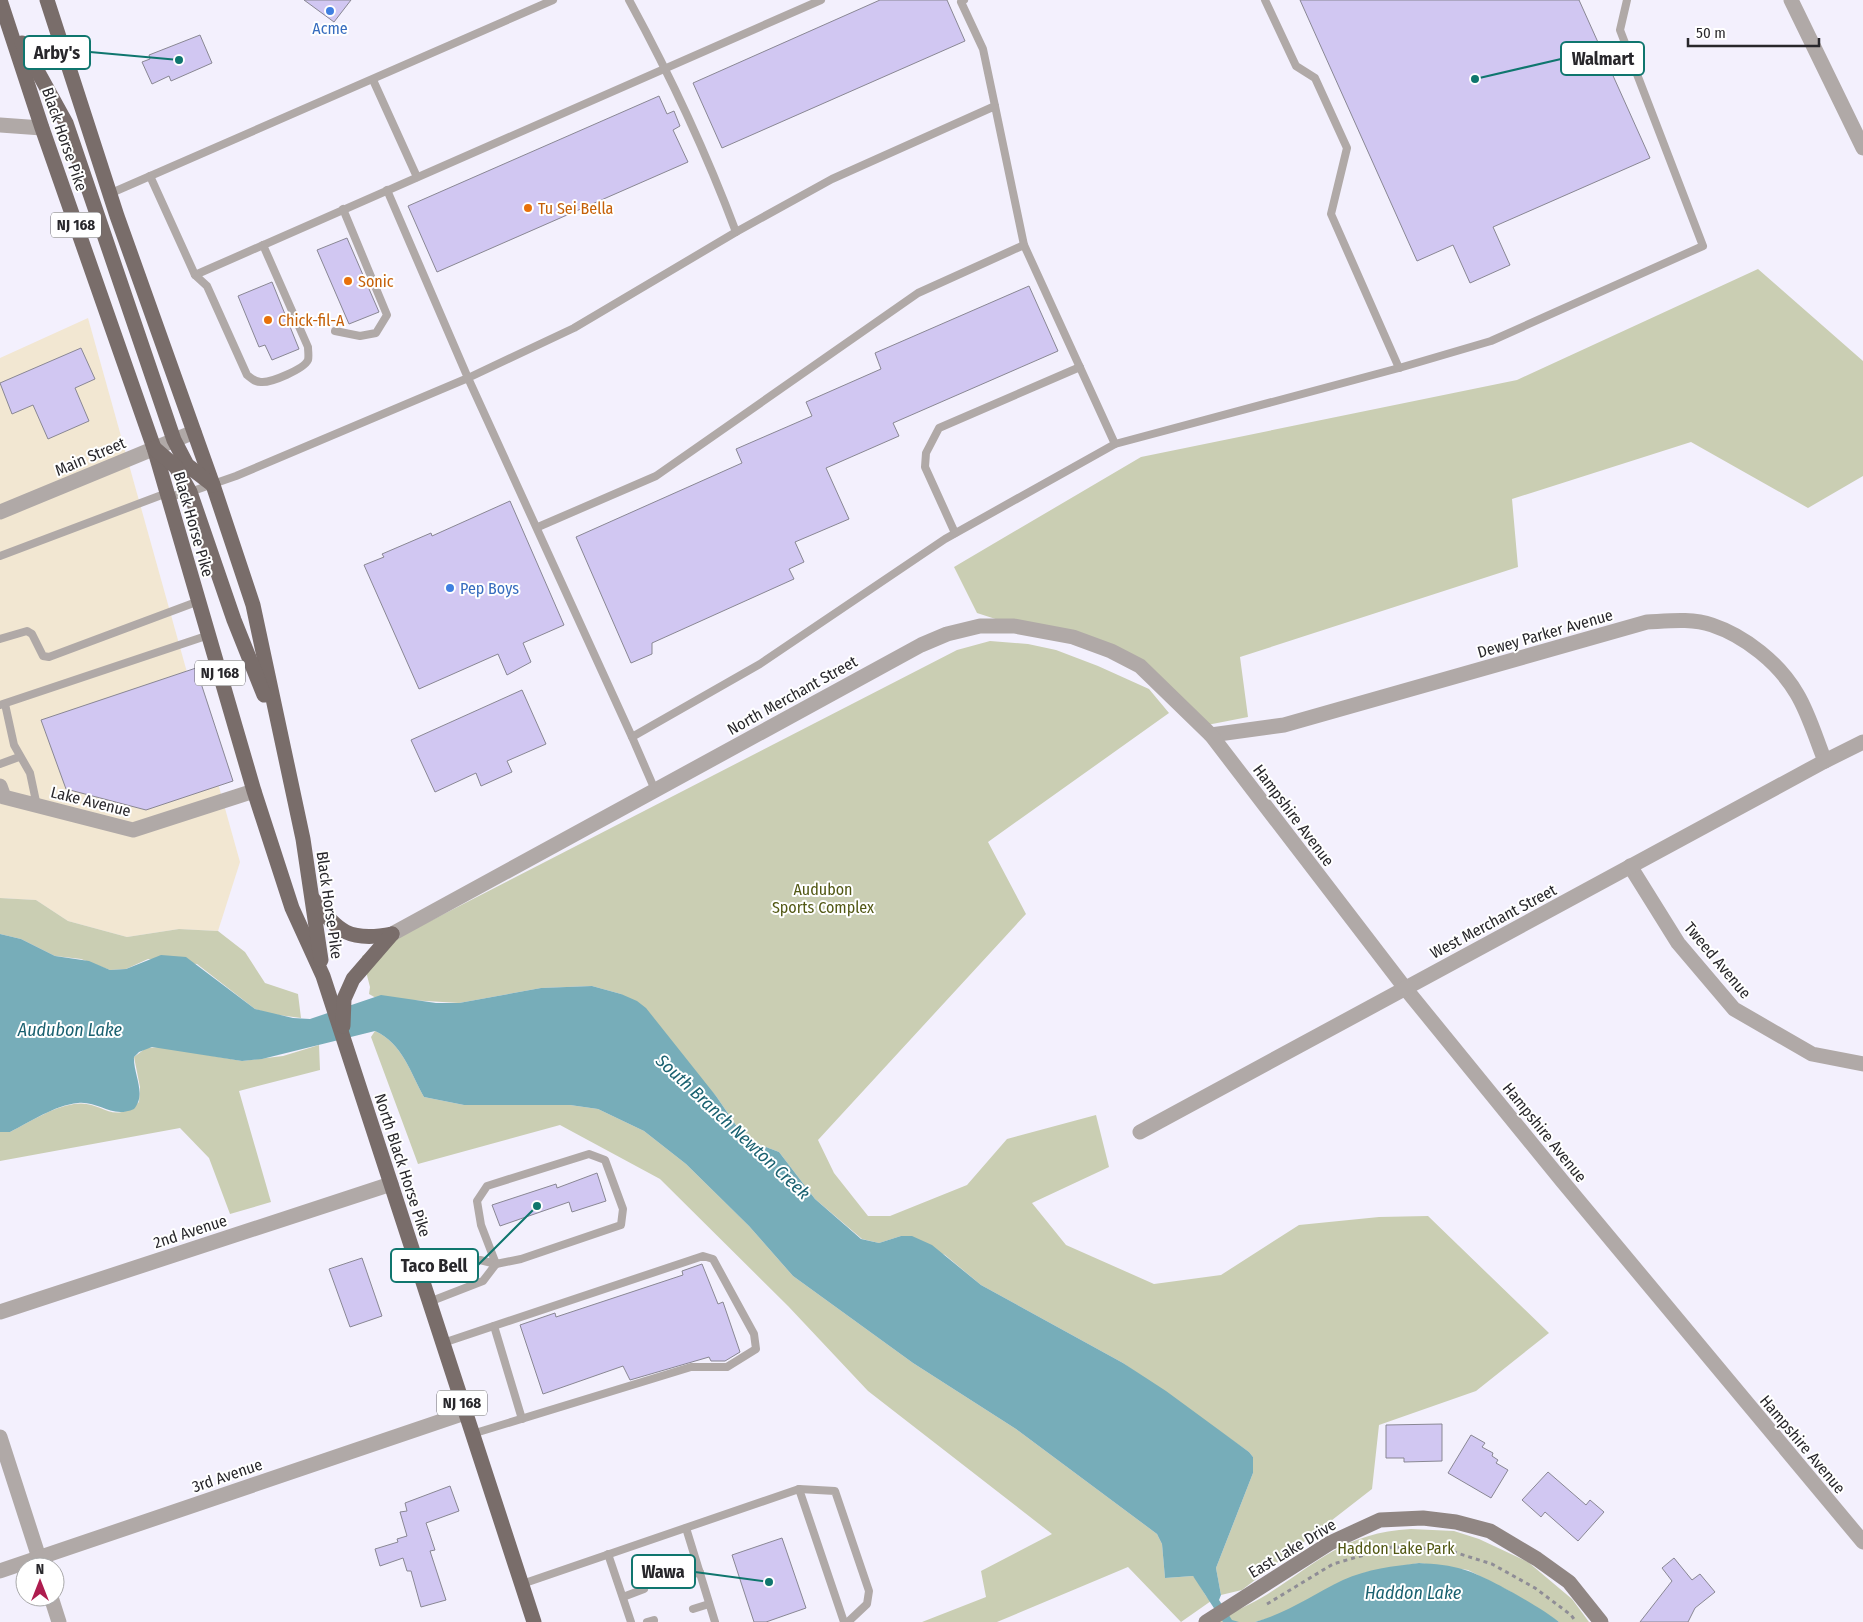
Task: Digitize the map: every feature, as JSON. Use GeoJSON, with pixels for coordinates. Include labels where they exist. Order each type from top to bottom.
{"type":"FeatureCollection","features":[{"type":"Feature","properties":{"kind":"main road","name":"Black Horse Pike"},"geometry":{"type":"LineString","coordinates":[[47,0],[109,194],[213,485],[253,605],[278,732],[303,839],[323,976]]}},
{"type":"Feature","properties":{"kind":"main road","name":"Black Horse Pike"},"geometry":{"type":"LineString","coordinates":[[1,2],[4,23],[154,448],[254,791],[292,908],[323,976]]}},
{"type":"Feature","properties":{"kind":"main road"},"geometry":{"type":"LineString","coordinates":[[1,2],[66,123],[174,440],[187,465],[213,485]]}},
{"type":"Feature","properties":{"kind":"main road"},"geometry":{"type":"LineString","coordinates":[[154,448],[176,467],[190,492],[234,620],[278,732]]}},
{"type":"Feature","properties":{"kind":"main road"},"geometry":{"type":"LineString","coordinates":[[311,896],[329,922],[348,934],[370,938],[392,934]]}},
{"type":"Feature","properties":{"kind":"main road"},"geometry":{"type":"LineString","coordinates":[[338,1001],[352,979],[392,934]]}},
{"type":"Feature","properties":{"kind":"main road","name":"North Black Horse Pike"},"geometry":{"type":"LineString","coordinates":[[323,976],[338,1001],[342,1034],[534,1622]]}},
{"type":"Feature","properties":{"kind":"street"},"geometry":{"type":"LineString","coordinates":[[1791,0],[1863,148]]}},
{"type":"Feature","properties":{"kind":"street"},"geometry":{"type":"LineString","coordinates":[[0,125],[42,128]]}},
{"type":"Feature","properties":{"kind":"street","name":"Main Street"},"geometry":{"type":"LineString","coordinates":[[0,512],[194,432]]}},
{"type":"Feature","properties":{"kind":"street","name":"Dewey Parker Avenue"},"geometry":{"type":"LineString","coordinates":[[1211,735],[1284,726],[1647,622],[1688,621],[1712,625],[1748,643],[1775,665],[1797,693],[1825,761]]}},
{"type":"Feature","properties":{"kind":"street","name":"North Merchant Street"},"geometry":{"type":"LineString","coordinates":[[392,934],[921,645],[948,634],[980,626],[1014,626],[1040,630],[1073,637],[1111,651],[1140,666],[1211,735]]}},
{"type":"Feature","properties":{"kind":"street","name":"Hampshire Avenue"},"geometry":{"type":"LineString","coordinates":[[1211,735],[1405,988],[1563,1182],[1863,1542]]}},
{"type":"Feature","properties":{"kind":"street","name":"West Merchant Street"},"geometry":{"type":"LineString","coordinates":[[1140,1132],[1863,742]]}},
{"type":"Feature","properties":{"kind":"street","name":"Lake Avenue"},"geometry":{"type":"LineString","coordinates":[[2,791],[38,806],[133,830],[254,791]]}},
{"type":"Feature","properties":{"kind":"street","name":"Tweed Avenue"},"geometry":{"type":"LineString","coordinates":[[1630,866],[1678,943],[1734,1009],[1812,1054],[1863,1064]]}},
{"type":"Feature","properties":{"kind":"street","name":"2nd Avenue"},"geometry":{"type":"LineString","coordinates":[[0,1312],[391,1184]]}},
{"type":"Feature","properties":{"kind":"street","name":"3rd Avenue"},"geometry":{"type":"LineString","coordinates":[[54,1557],[465,1412]]}},
{"type":"Feature","properties":{"kind":"street"},"geometry":{"type":"LineString","coordinates":[[0,1437],[38,1557]]}},
{"type":"Feature","properties":{"kind":"street","name":"East Lake Drive"},"geometry":{"type":"LineString","coordinates":[[1206,1622],[1330,1542],[1380,1520],[1423,1518],[1456,1522],[1490,1531],[1537,1559],[1569,1582],[1601,1622]]}},
{"type":"Feature","properties":{"kind":"street","name":"3rd Avenue"},"geometry":{"type":"LineString","coordinates":[[0,1571],[15,1568]]}},
{"type":"Feature","properties":{"kind":"street"},"geometry":{"type":"LineString","coordinates":[[54,1607],[59,1622]]}},
{"type":"Feature","properties":{"kind":"lane"},"geometry":{"type":"LineString","coordinates":[[109,194],[553,0]]}},
{"type":"Feature","properties":{"kind":"lane"},"geometry":{"type":"LineString","coordinates":[[629,0],[667,69],[718,184],[736,232]]}},
{"type":"Feature","properties":{"kind":"lane"},"geometry":{"type":"LineString","coordinates":[[194,275],[821,0]]}},
{"type":"Feature","properties":{"kind":"lane"},"geometry":{"type":"LineString","coordinates":[[1265,0],[1296,66],[1315,78],[1347,148],[1331,214],[1399,368]]}},
{"type":"Feature","properties":{"kind":"lane"},"geometry":{"type":"LineString","coordinates":[[632,737],[760,664],[955,533],[1115,444],[1399,368],[1491,341],[1703,246],[1620,30],[1627,0]]}},
{"type":"Feature","properties":{"kind":"lane"},"geometry":{"type":"LineString","coordinates":[[962,1],[983,49],[1024,245],[1115,444]]}},
{"type":"Feature","properties":{"kind":"lane"},"geometry":{"type":"LineString","coordinates":[[372,80],[417,177]]}},
{"type":"Feature","properties":{"kind":"lane"},"geometry":{"type":"LineString","coordinates":[[0,556],[168,495],[190,492],[213,485],[468,378],[574,328],[736,232],[832,179],[995,106]]}},
{"type":"Feature","properties":{"kind":"lane"},"geometry":{"type":"LineString","coordinates":[[150,176],[194,275],[207,286],[247,375],[254,381],[271,382],[308,361],[308,348],[263,245]]}},
{"type":"Feature","properties":{"kind":"lane"},"geometry":{"type":"LineString","coordinates":[[387,190],[468,378],[538,527],[655,790]]}},
{"type":"Feature","properties":{"kind":"lane"},"geometry":{"type":"LineString","coordinates":[[335,331],[368,336],[376,333],[387,315],[343,209]]}},
{"type":"Feature","properties":{"kind":"lane"},"geometry":{"type":"LineString","coordinates":[[538,527],[656,476],[862,334],[918,292],[1024,245]]}},
{"type":"Feature","properties":{"kind":"lane"},"geometry":{"type":"LineString","coordinates":[[955,533],[925,467],[926,453],[939,428],[1080,367]]}},
{"type":"Feature","properties":{"kind":"lane"},"geometry":{"type":"LineString","coordinates":[[0,639],[27,630],[32,634],[43,656],[49,657],[199,601]]}},
{"type":"Feature","properties":{"kind":"lane"},"geometry":{"type":"LineString","coordinates":[[38,806],[30,773],[19,757],[14,745],[2,704],[209,635]]}},
{"type":"Feature","properties":{"kind":"lane"},"geometry":{"type":"LineString","coordinates":[[0,764],[19,757]]}},
{"type":"Feature","properties":{"kind":"lane"},"geometry":{"type":"LineString","coordinates":[[422,1281],[480,1260],[496,1264],[521,1259],[621,1225],[624,1209],[606,1160],[589,1154],[487,1186],[476,1201],[480,1225],[496,1264]]}},
{"type":"Feature","properties":{"kind":"lane"},"geometry":{"type":"LineString","coordinates":[[442,1343],[703,1256],[714,1259],[754,1334],[756,1350],[727,1367],[691,1367],[472,1434]]}},
{"type":"Feature","properties":{"kind":"lane"},"geometry":{"type":"LineString","coordinates":[[429,1302],[483,1281],[496,1264]]}},
{"type":"Feature","properties":{"kind":"lane"},"geometry":{"type":"LineString","coordinates":[[494,1326],[522,1419]]}},
{"type":"Feature","properties":{"kind":"lane"},"geometry":{"type":"LineString","coordinates":[[522,1584],[798,1489],[835,1490],[869,1591],[867,1604],[846,1622],[798,1489]]}},
{"type":"Feature","properties":{"kind":"lane"},"geometry":{"type":"LineString","coordinates":[[686,1528],[715,1622]]}},
{"type":"Feature","properties":{"kind":"lane"},"geometry":{"type":"LineString","coordinates":[[608,1554],[631,1622]]}},
{"type":"Feature","properties":{"kind":"lane"},"geometry":{"type":"LineString","coordinates":[[682,1578],[700,1572]]}},
{"type":"Feature","properties":{"kind":"lane"},"geometry":{"type":"LineString","coordinates":[[622,1597],[644,1589]]}},
{"type":"Feature","properties":{"kind":"lane"},"geometry":{"type":"LineString","coordinates":[[692,1609],[709,1604]]}},
{"type":"Feature","properties":{"kind":"path"},"geometry":{"type":"LineString","coordinates":[[1264,1606],[1333,1564],[1392,1547],[1444,1549],[1492,1564],[1535,1588],[1571,1615],[1576,1622]]}},
{"type":"Feature","properties":{"kind":"shaded area"},"geometry":{"type":"Polygon","coordinates":[[[88,318],[240,862],[218,931],[179,929],[127,937],[68,921],[36,900],[0,898],[0,358],[88,318]]]}},
{"type":"Feature","properties":{"kind":"green space"},"geometry":{"type":"Polygon","coordinates":[[[1758,269],[1863,361],[1863,476],[1808,508],[1691,442],[1512,499],[1518,567],[1240,657],[1248,717],[1202,726],[1140,666],[977,613],[954,567],[1141,457],[1517,380],[1758,269]]]}},
{"type":"Feature","properties":{"kind":"green space","name":"Audubon Sports Complex"},"geometry":{"type":"Polygon","coordinates":[[[990,641],[1028,644],[1056,650],[1098,666],[1149,689],[1169,713],[988,842],[1026,914],[818,1140],[834,1173],[868,1216],[890,1216],[967,1185],[1007,1139],[1096,1115],[1109,1167],[1032,1203],[1066,1245],[1154,1284],[1221,1275],[1299,1225],[1379,1217],[1428,1216],[1549,1333],[1476,1391],[1379,1425],[1372,1489],[1242,1590],[1221,1595],[1216,1568],[1253,1473],[1253,1457],[1249,1452],[1123,1363],[981,1285],[945,1255],[901,1236],[879,1243],[862,1239],[815,1199],[779,1152],[753,1142],[742,1134],[716,1096],[621,994],[592,986],[541,988],[459,1003],[376,998],[369,994],[370,987],[362,956],[957,650],[990,641]]]}},
{"type":"Feature","properties":{"kind":"green space"},"geometry":{"type":"Polygon","coordinates":[[[0,898],[36,900],[68,921],[127,937],[179,929],[218,931],[245,952],[265,983],[298,994],[301,1018],[271,1014],[255,1009],[197,964],[148,959],[126,969],[110,970],[81,959],[55,956],[21,939],[0,934],[0,898]]]}},
{"type":"Feature","properties":{"kind":"green space"},"geometry":{"type":"Polygon","coordinates":[[[375,1031],[385,1037],[399,1051],[424,1097],[464,1105],[570,1105],[598,1109],[644,1131],[686,1164],[749,1226],[793,1276],[913,1363],[1016,1429],[1157,1534],[1162,1544],[1165,1578],[1193,1576],[1211,1601],[1181,1622],[1128,1567],[997,1622],[922,1622],[986,1597],[981,1571],[1052,1534],[868,1391],[788,1306],[660,1179],[560,1125],[418,1164],[371,1037],[375,1031]]]}},
{"type":"Feature","properties":{"kind":"green space"},"geometry":{"type":"Polygon","coordinates":[[[319,1045],[320,1070],[239,1091],[271,1202],[230,1214],[209,1158],[180,1128],[0,1161],[0,1132],[10,1132],[49,1112],[74,1104],[92,1105],[114,1112],[121,1112],[139,1102],[140,1087],[134,1057],[146,1048],[161,1047],[242,1061],[283,1056],[319,1045]]]}},
{"type":"Feature","properties":{"kind":"green space","name":"Haddon Lake Park"},"geometry":{"type":"Polygon","coordinates":[[[1411,1529],[1454,1531],[1479,1539],[1528,1562],[1572,1599],[1589,1622],[1559,1622],[1511,1592],[1468,1570],[1419,1563],[1367,1572],[1345,1580],[1277,1616],[1255,1622],[1218,1622],[1261,1598],[1347,1544],[1387,1532],[1411,1529]]]}},
{"type":"Feature","properties":{"kind":"water","name":"Audubon Lake"},"geometry":{"type":"Polygon","coordinates":[[[0,934],[21,939],[55,956],[89,961],[110,970],[126,969],[161,955],[186,957],[255,1009],[293,1018],[310,1019],[381,995],[436,1003],[459,1003],[541,988],[592,986],[621,994],[637,1001],[646,1008],[716,1096],[742,1134],[753,1142],[779,1152],[815,1199],[861,1239],[879,1243],[901,1236],[912,1236],[932,1245],[981,1285],[1123,1363],[1166,1391],[1249,1452],[1253,1457],[1253,1473],[1216,1568],[1221,1595],[1219,1600],[1232,1620],[1239,1622],[1223,1622],[1193,1576],[1165,1578],[1162,1544],[1157,1534],[1016,1429],[913,1363],[793,1276],[749,1226],[686,1164],[644,1131],[598,1109],[570,1105],[464,1105],[424,1097],[399,1051],[385,1037],[375,1031],[262,1059],[242,1061],[152,1047],[139,1052],[134,1057],[139,1097],[134,1109],[119,1112],[93,1104],[69,1104],[10,1132],[0,1132],[0,934]]]}},
{"type":"Feature","properties":{"kind":"water","name":"Haddon Lake"},"geometry":{"type":"Polygon","coordinates":[[[1419,1563],[1459,1568],[1474,1573],[1514,1593],[1559,1622],[1255,1622],[1289,1608],[1352,1576],[1381,1568],[1419,1563]]]}},
{"type":"Feature","properties":{"kind":"building","name":"Acme"},"geometry":{"type":"Polygon","coordinates":[[[304,0],[351,0],[334,22],[304,0]]]}},
{"type":"Feature","properties":{"kind":"building"},"geometry":{"type":"Polygon","coordinates":[[[880,0],[947,0],[965,41],[722,148],[693,83],[880,0]]]}},
{"type":"Feature","properties":{"kind":"building"},"geometry":{"type":"Polygon","coordinates":[[[1300,0],[1579,0],[1650,158],[1493,227],[1510,265],[1470,283],[1453,245],[1417,261],[1300,0]]]}},
{"type":"Feature","properties":{"kind":"building"},"geometry":{"type":"Polygon","coordinates":[[[200,35],[212,63],[171,81],[169,76],[152,84],[142,62],[150,59],[149,55],[200,35]]]}},
{"type":"Feature","properties":{"kind":"building"},"geometry":{"type":"Polygon","coordinates":[[[659,96],[667,114],[674,111],[680,126],[673,130],[688,162],[437,272],[408,206],[659,96]]]}},
{"type":"Feature","properties":{"kind":"building","name":"Sonic"},"geometry":{"type":"Polygon","coordinates":[[[347,238],[379,312],[349,324],[317,250],[347,238]]]}},
{"type":"Feature","properties":{"kind":"building","name":"Chick-fil-A"},"geometry":{"type":"Polygon","coordinates":[[[272,282],[299,349],[272,360],[265,345],[259,347],[238,296],[272,282]]]}},
{"type":"Feature","properties":{"kind":"building"},"geometry":{"type":"Polygon","coordinates":[[[1029,286],[1058,351],[893,423],[899,436],[826,468],[849,519],[795,542],[804,562],[789,569],[794,579],[652,643],[652,654],[631,663],[576,537],[742,463],[736,449],[812,416],[806,402],[881,369],[875,353],[1029,286]]]}},
{"type":"Feature","properties":{"kind":"building"},"geometry":{"type":"Polygon","coordinates":[[[81,348],[95,379],[75,388],[89,421],[48,439],[33,405],[12,414],[0,383],[81,348]]]}},
{"type":"Feature","properties":{"kind":"building"},"geometry":{"type":"Polygon","coordinates":[[[510,501],[564,625],[523,643],[531,662],[507,675],[498,654],[419,689],[364,565],[384,557],[382,554],[431,533],[432,536],[510,501]]]}},
{"type":"Feature","properties":{"kind":"building"},"geometry":{"type":"Polygon","coordinates":[[[196,668],[233,781],[146,810],[66,789],[41,720],[196,668]]]}},
{"type":"Feature","properties":{"kind":"building"},"geometry":{"type":"Polygon","coordinates":[[[522,690],[546,744],[507,761],[512,772],[481,786],[476,773],[435,792],[411,740],[522,690]]]}},
{"type":"Feature","properties":{"kind":"building"},"geometry":{"type":"Polygon","coordinates":[[[597,1173],[606,1201],[572,1212],[569,1202],[500,1226],[492,1205],[556,1184],[557,1188],[597,1173]]]}},
{"type":"Feature","properties":{"kind":"building"},"geometry":{"type":"Polygon","coordinates":[[[362,1258],[382,1316],[350,1327],[329,1269],[362,1258]]]}},
{"type":"Feature","properties":{"kind":"building"},"geometry":{"type":"Polygon","coordinates":[[[702,1264],[718,1304],[723,1302],[740,1352],[725,1361],[711,1361],[709,1357],[630,1380],[623,1366],[543,1394],[520,1325],[555,1313],[556,1317],[683,1275],[682,1271],[702,1264]]]}},
{"type":"Feature","properties":{"kind":"building"},"geometry":{"type":"Polygon","coordinates":[[[1442,1424],[1442,1461],[1404,1462],[1404,1458],[1386,1458],[1386,1425],[1442,1424]]]}},
{"type":"Feature","properties":{"kind":"building"},"geometry":{"type":"Polygon","coordinates":[[[1471,1435],[1485,1443],[1482,1447],[1493,1453],[1492,1456],[1498,1460],[1496,1463],[1508,1470],[1491,1498],[1448,1473],[1471,1435]]]}},
{"type":"Feature","properties":{"kind":"building"},"geometry":{"type":"Polygon","coordinates":[[[1548,1472],[1586,1505],[1590,1500],[1604,1512],[1578,1541],[1545,1512],[1541,1517],[1522,1500],[1548,1472]]]}},
{"type":"Feature","properties":{"kind":"building"},"geometry":{"type":"Polygon","coordinates":[[[450,1486],[459,1511],[426,1523],[435,1550],[430,1551],[446,1600],[421,1607],[411,1571],[407,1571],[403,1558],[380,1566],[375,1549],[398,1542],[397,1539],[407,1536],[400,1512],[407,1511],[405,1503],[450,1486]]]}},
{"type":"Feature","properties":{"kind":"building"},"geometry":{"type":"Polygon","coordinates":[[[782,1538],[806,1608],[766,1622],[754,1622],[732,1555],[782,1538]]]}},
{"type":"Feature","properties":{"kind":"building"},"geometry":{"type":"Polygon","coordinates":[[[1674,1558],[1692,1580],[1700,1574],[1715,1592],[1695,1608],[1688,1622],[1640,1622],[1672,1581],[1662,1568],[1674,1558]]]}},
{"type":"Feature","properties":{"kind":"place","name":"Acme"},"geometry":{"type":"Point","coordinates":[330,11]}},
{"type":"Feature","properties":{"kind":"place","name":"Arby's"},"geometry":{"type":"Point","coordinates":[179,60]}},
{"type":"Feature","properties":{"kind":"place","name":"Walmart"},"geometry":{"type":"Point","coordinates":[1475,79]}},
{"type":"Feature","properties":{"kind":"place","name":"Tu Sei Bella"},"geometry":{"type":"Point","coordinates":[528,208]}},
{"type":"Feature","properties":{"kind":"place","name":"Sonic"},"geometry":{"type":"Point","coordinates":[348,281]}},
{"type":"Feature","properties":{"kind":"place","name":"Chick-fil-A"},"geometry":{"type":"Point","coordinates":[268,320]}},
{"type":"Feature","properties":{"kind":"place","name":"Pep Boys"},"geometry":{"type":"Point","coordinates":[450,588]}},
{"type":"Feature","properties":{"kind":"place","name":"Taco Bell"},"geometry":{"type":"Point","coordinates":[537,1206]}},
{"type":"Feature","properties":{"kind":"place","name":"Wawa"},"geometry":{"type":"Point","coordinates":[769,1582]}},
{"type":"Feature","properties":{"kind":"water label","name":"South Branch Newton Creek"},"geometry":{"type":"Point","coordinates":[733,1127]}}]}
